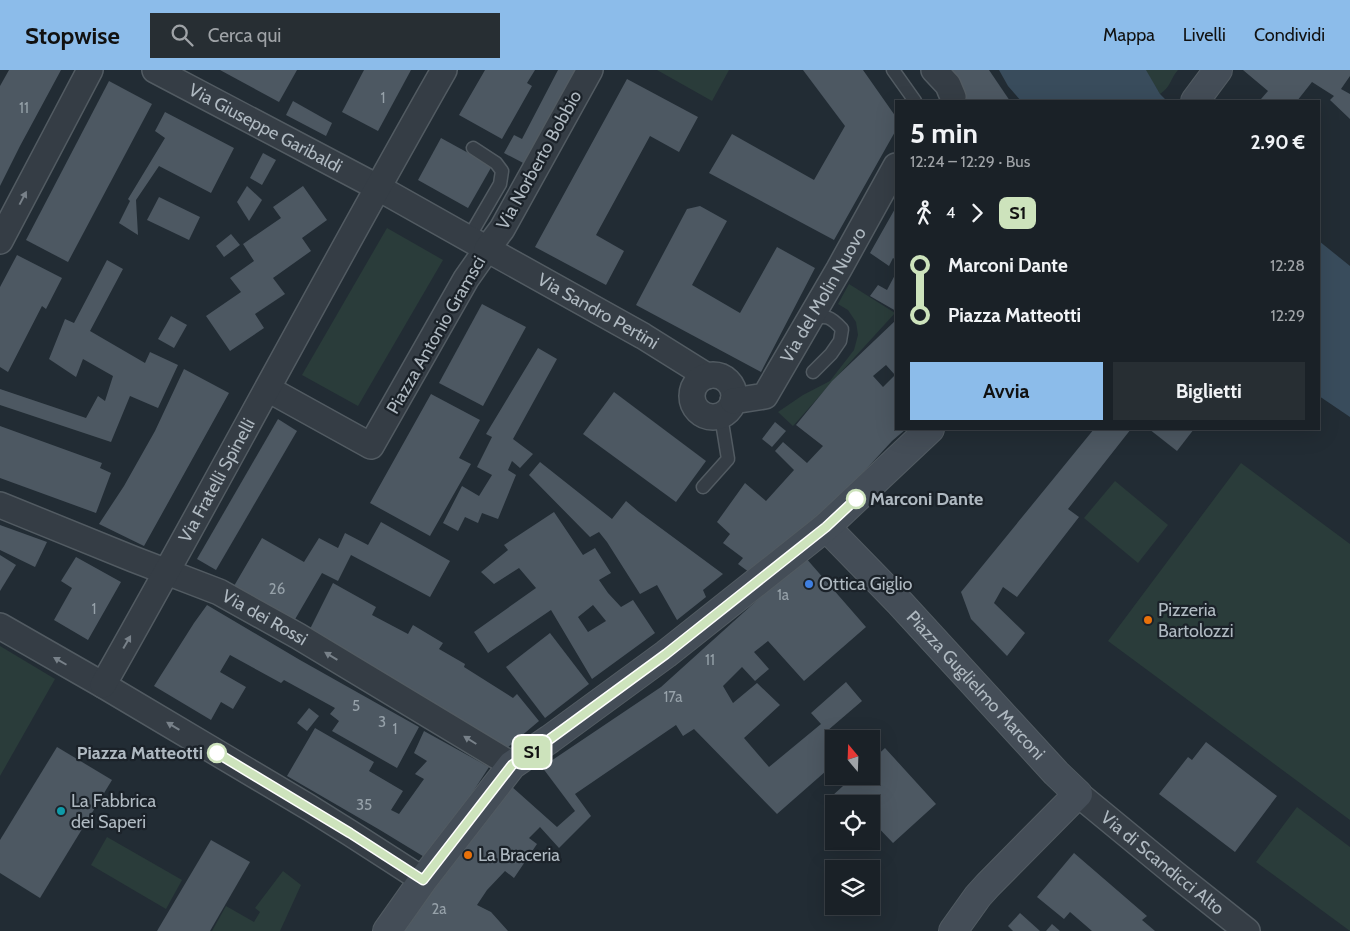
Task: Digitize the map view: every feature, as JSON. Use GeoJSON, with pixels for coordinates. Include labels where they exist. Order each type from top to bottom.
{"type":"FeatureCollection","features":[{"type":"Feature","properties":{"kind":"main road"},"geometry":{"type":"LineString","coordinates":[[1196,100],[1218,70]]}},
{"type":"Feature","properties":{"kind":"main road"},"geometry":{"type":"LineString","coordinates":[[387,931],[423,880],[512,765],[666,654],[826,527],[929,430]]}},
{"type":"Feature","properties":{"kind":"main road","name":"Piazza Guglielmo Marconi"},"geometry":{"type":"LineString","coordinates":[[826,527],[900,603],[1056,773],[1078,794]]}},
{"type":"Feature","properties":{"kind":"main road"},"geometry":{"type":"LineString","coordinates":[[954,931],[978,896],[1078,794]]}},
{"type":"Feature","properties":{"kind":"street"},"geometry":{"type":"LineString","coordinates":[[0,241],[90,70]]}},
{"type":"Feature","properties":{"kind":"street","name":"Via Giuseppe Garibaldi"},"geometry":{"type":"LineString","coordinates":[[155,70],[377,187]]}},
{"type":"Feature","properties":{"kind":"street"},"geometry":{"type":"LineString","coordinates":[[268,389],[377,187],[444,70]]}},
{"type":"Feature","properties":{"kind":"street","name":"Via Norberto Bobbio"},"geometry":{"type":"LineString","coordinates":[[477,244],[502,229],[590,70]]}},
{"type":"Feature","properties":{"kind":"street"},"geometry":{"type":"LineString","coordinates":[[934,70],[948,85],[951,100]]}},
{"type":"Feature","properties":{"kind":"street","name":"Via del Molin Nuovo"},"geometry":{"type":"LineString","coordinates":[[727,408],[765,396],[895,168]]}},
{"type":"Feature","properties":{"kind":"street","name":"Piazza Antonio Gramsci"},"geometry":{"type":"LineString","coordinates":[[268,389],[371,446],[466,279],[477,244],[377,187]]}},
{"type":"Feature","properties":{"kind":"street","name":"Via Sandro Pertini"},"geometry":{"type":"LineString","coordinates":[[477,244],[643,336],[707,376],[721,377],[731,387],[733,394],[727,408]]}},
{"type":"Feature","properties":{"kind":"street"},"geometry":{"type":"LineString","coordinates":[[707,376],[701,379],[693,390],[693,403],[696,409],[707,417],[727,408]]}},
{"type":"Feature","properties":{"kind":"street","name":"Via Fratelli Spinelli"},"geometry":{"type":"LineString","coordinates":[[103,684],[268,389]]}},
{"type":"Feature","properties":{"kind":"street","name":"Via dei Rossi"},"geometry":{"type":"LineString","coordinates":[[0,504],[165,572],[219,592],[298,636],[512,765]]}},
{"type":"Feature","properties":{"kind":"street"},"geometry":{"type":"LineString","coordinates":[[0,626],[103,684],[350,833],[423,880]]}},
{"type":"Feature","properties":{"kind":"street","name":"Via di Scandicci Alto"},"geometry":{"type":"LineString","coordinates":[[1078,794],[1247,931]]}},
{"type":"Feature","properties":{"kind":"lane"},"geometry":{"type":"LineString","coordinates":[[893,70],[914,100]]}},
{"type":"Feature","properties":{"kind":"lane"},"geometry":{"type":"LineString","coordinates":[[474,148],[496,162],[502,171],[500,184],[477,244]]}},
{"type":"Feature","properties":{"kind":"lane"},"geometry":{"type":"LineString","coordinates":[[809,319],[822,316],[833,319],[842,329],[840,341],[831,354],[813,372]]}},
{"type":"Feature","properties":{"kind":"lane"},"geometry":{"type":"LineString","coordinates":[[703,487],[728,459],[727,408]]}},
{"type":"Feature","properties":{"kind":"shaded area"},"geometry":{"type":"Polygon","coordinates":[[[657,70],[729,70],[712,101],[657,70]]]}},
{"type":"Feature","properties":{"kind":"shaded area"},"geometry":{"type":"Polygon","coordinates":[[[1145,70],[1178,70],[1166,89],[1160,94],[1145,70]]]}},
{"type":"Feature","properties":{"kind":"shaded area"},"geometry":{"type":"Polygon","coordinates":[[[387,228],[443,260],[358,406],[302,375],[387,228]]]}},
{"type":"Feature","properties":{"kind":"shaded area"},"geometry":{"type":"Polygon","coordinates":[[[849,284],[895,313],[793,426],[778,412],[803,395],[830,381],[854,350],[858,335],[856,322],[848,310],[838,304],[849,284]]]}},
{"type":"Feature","properties":{"kind":"shaded area"},"geometry":{"type":"Polygon","coordinates":[[[1241,463],[1350,544],[1350,820],[1108,641],[1241,463]]]}},
{"type":"Feature","properties":{"kind":"shaded area"},"geometry":{"type":"Polygon","coordinates":[[[1115,481],[1168,525],[1138,563],[1084,518],[1115,481]]]}},
{"type":"Feature","properties":{"kind":"shaded area"},"geometry":{"type":"Polygon","coordinates":[[[0,646],[55,679],[0,776],[0,646]]]}},
{"type":"Feature","properties":{"kind":"shaded area"},"geometry":{"type":"Polygon","coordinates":[[[1297,807],[1350,847],[1350,931],[1256,862],[1297,807]]]}},
{"type":"Feature","properties":{"kind":"shaded area"},"geometry":{"type":"Polygon","coordinates":[[[107,837],[182,880],[166,909],[91,865],[107,837]]]}},
{"type":"Feature","properties":{"kind":"shaded area"},"geometry":{"type":"Polygon","coordinates":[[[283,871],[301,885],[280,931],[212,931],[226,906],[254,922],[260,912],[255,908],[283,871]]]}},
{"type":"Feature","properties":{"kind":"water"},"geometry":{"type":"Polygon","coordinates":[[[999,70],[1146,70],[1160,94],[1166,100],[1020,100],[1008,86],[999,70]]]}},
{"type":"Feature","properties":{"kind":"water"},"geometry":{"type":"Polygon","coordinates":[[[1320,242],[1350,266],[1350,417],[1320,397],[1320,242]]]}},
{"type":"Feature","properties":{"kind":"building"},"geometry":{"type":"Polygon","coordinates":[[[9,70],[61,70],[0,186],[0,86],[9,70]]]}},
{"type":"Feature","properties":{"kind":"building"},"geometry":{"type":"Polygon","coordinates":[[[220,70],[297,70],[279,102],[220,70]]]}},
{"type":"Feature","properties":{"kind":"building"},"geometry":{"type":"Polygon","coordinates":[[[364,70],[411,70],[378,131],[342,112],[364,70]]]}},
{"type":"Feature","properties":{"kind":"building"},"geometry":{"type":"Polygon","coordinates":[[[485,70],[535,70],[527,83],[532,86],[502,139],[459,115],[485,70]]]}},
{"type":"Feature","properties":{"kind":"building"},"geometry":{"type":"Polygon","coordinates":[[[558,70],[577,70],[527,165],[504,153],[514,135],[522,139],[558,70]]]}},
{"type":"Feature","properties":{"kind":"building"},"geometry":{"type":"Polygon","coordinates":[[[803,70],[863,70],[895,116],[895,132],[834,240],[709,173],[732,134],[814,180],[845,126],[803,70]]]}},
{"type":"Feature","properties":{"kind":"building"},"geometry":{"type":"Polygon","coordinates":[[[947,70],[989,70],[1009,100],[967,100],[947,70]]]}},
{"type":"Feature","properties":{"kind":"building"},"geometry":{"type":"Polygon","coordinates":[[[1243,70],[1350,70],[1350,76],[1341,89],[1350,94],[1350,119],[1330,100],[1334,96],[1312,82],[1298,100],[1261,99],[1268,91],[1243,70]]]}},
{"type":"Feature","properties":{"kind":"building"},"geometry":{"type":"Polygon","coordinates":[[[627,79],[698,117],[679,152],[650,136],[596,235],[624,251],[606,285],[535,247],[627,79]]]}},
{"type":"Feature","properties":{"kind":"building"},"geometry":{"type":"Polygon","coordinates":[[[109,81],[152,104],[68,262],[26,240],[109,81]]]}},
{"type":"Feature","properties":{"kind":"building"},"geometry":{"type":"Polygon","coordinates":[[[293,101],[332,123],[326,136],[286,115],[293,101]]]}},
{"type":"Feature","properties":{"kind":"building"},"geometry":{"type":"Polygon","coordinates":[[[165,112],[234,148],[211,193],[159,166],[136,200],[138,235],[119,223],[130,201],[128,199],[165,138],[155,131],[165,112]]]}},
{"type":"Feature","properties":{"kind":"building"},"geometry":{"type":"Polygon","coordinates":[[[441,138],[492,166],[468,208],[418,180],[441,138]]]}},
{"type":"Feature","properties":{"kind":"building"},"geometry":{"type":"Polygon","coordinates":[[[263,153],[276,160],[262,185],[250,178],[263,153]]]}},
{"type":"Feature","properties":{"kind":"building"},"geometry":{"type":"Polygon","coordinates":[[[247,186],[262,200],[249,221],[237,202],[247,186]]]}},
{"type":"Feature","properties":{"kind":"building"},"geometry":{"type":"Polygon","coordinates":[[[303,186],[327,220],[302,238],[311,251],[273,278],[285,294],[255,314],[264,328],[230,351],[206,316],[241,292],[230,278],[254,261],[243,244],[281,218],[273,207],[303,186]]]}},
{"type":"Feature","properties":{"kind":"building"},"geometry":{"type":"Polygon","coordinates":[[[159,197],[200,217],[189,240],[147,220],[159,197]]]}},
{"type":"Feature","properties":{"kind":"building"},"geometry":{"type":"Polygon","coordinates":[[[700,206],[727,221],[692,285],[740,313],[777,247],[815,268],[761,372],[636,305],[687,209],[700,206]]]}},
{"type":"Feature","properties":{"kind":"building"},"geometry":{"type":"Polygon","coordinates":[[[895,209],[895,259],[893,258],[889,266],[870,253],[895,209]]]}},
{"type":"Feature","properties":{"kind":"building"},"geometry":{"type":"Polygon","coordinates":[[[231,234],[240,245],[224,257],[216,246],[231,234]]]}},
{"type":"Feature","properties":{"kind":"building"},"geometry":{"type":"Polygon","coordinates":[[[17,255],[62,278],[46,309],[42,306],[8,372],[0,367],[0,287],[17,255]]]}},
{"type":"Feature","properties":{"kind":"building"},"geometry":{"type":"Polygon","coordinates":[[[107,260],[123,269],[90,331],[145,363],[150,352],[178,365],[158,408],[130,396],[111,442],[0,405],[0,389],[86,418],[98,396],[105,401],[113,376],[83,359],[76,377],[49,359],[65,319],[74,323],[107,260]]]}},
{"type":"Feature","properties":{"kind":"building"},"geometry":{"type":"Polygon","coordinates":[[[895,275],[895,310],[870,296],[878,285],[887,290],[895,275]]]}},
{"type":"Feature","properties":{"kind":"building"},"geometry":{"type":"Polygon","coordinates":[[[482,304],[526,327],[483,406],[439,383],[482,304]]]}},
{"type":"Feature","properties":{"kind":"building"},"geometry":{"type":"Polygon","coordinates":[[[171,316],[187,325],[174,348],[158,339],[171,316]]]}},
{"type":"Feature","properties":{"kind":"building"},"geometry":{"type":"Polygon","coordinates":[[[895,321],[895,375],[895,430],[905,430],[892,441],[835,503],[753,575],[738,564],[743,558],[723,543],[730,534],[717,522],[745,483],[766,501],[794,470],[775,451],[783,442],[807,463],[823,446],[796,425],[832,381],[895,321]],[[886,365],[873,376],[883,387],[895,375],[886,365]]]}},
{"type":"Feature","properties":{"kind":"building"},"geometry":{"type":"Polygon","coordinates":[[[538,348],[557,359],[513,439],[533,454],[520,468],[512,461],[508,470],[516,475],[498,519],[482,513],[478,523],[465,517],[458,531],[443,523],[462,486],[479,496],[492,475],[477,467],[492,437],[486,434],[538,348]]]}},
{"type":"Feature","properties":{"kind":"building"},"geometry":{"type":"Polygon","coordinates":[[[184,369],[229,393],[144,546],[99,524],[124,486],[155,431],[184,369]]]}},
{"type":"Feature","properties":{"kind":"building"},"geometry":{"type":"Polygon","coordinates":[[[614,392],[706,461],[676,502],[583,434],[614,392]]]}},
{"type":"Feature","properties":{"kind":"building"},"geometry":{"type":"Polygon","coordinates":[[[431,394],[480,420],[459,458],[471,464],[430,536],[370,503],[431,394]]]}},
{"type":"Feature","properties":{"kind":"building"},"geometry":{"type":"Polygon","coordinates":[[[278,419],[297,431],[216,570],[197,559],[278,419]]]}},
{"type":"Feature","properties":{"kind":"building"},"geometry":{"type":"Polygon","coordinates":[[[775,422],[786,431],[772,447],[762,439],[775,422]]]}},
{"type":"Feature","properties":{"kind":"building"},"geometry":{"type":"Polygon","coordinates":[[[0,426],[102,463],[100,468],[111,473],[96,513],[0,478],[0,426]]]}},
{"type":"Feature","properties":{"kind":"building"},"geometry":{"type":"Polygon","coordinates":[[[1093,430],[1130,430],[1068,509],[1079,517],[1017,597],[1003,587],[994,603],[1025,633],[1007,656],[971,619],[961,592],[1093,430]]]}},
{"type":"Feature","properties":{"kind":"building"},"geometry":{"type":"Polygon","coordinates":[[[1150,430],[1193,430],[1177,451],[1150,430]]]}},
{"type":"Feature","properties":{"kind":"building"},"geometry":{"type":"Polygon","coordinates":[[[540,462],[612,519],[626,501],[723,574],[703,590],[706,597],[677,620],[657,585],[640,594],[599,532],[590,537],[529,475],[540,462]]]}},
{"type":"Feature","properties":{"kind":"building"},"geometry":{"type":"Polygon","coordinates":[[[554,512],[583,555],[595,548],[611,573],[599,580],[608,593],[621,607],[633,600],[655,633],[592,679],[551,610],[488,653],[474,632],[536,588],[519,568],[494,584],[481,572],[508,550],[504,545],[554,512]],[[593,605],[578,617],[588,632],[606,621],[593,605]]]}},
{"type":"Feature","properties":{"kind":"building"},"geometry":{"type":"Polygon","coordinates":[[[381,522],[450,561],[430,597],[351,555],[338,581],[322,573],[294,621],[234,586],[262,538],[304,562],[319,538],[338,548],[345,533],[368,545],[381,522]]]}},
{"type":"Feature","properties":{"kind":"building"},"geometry":{"type":"Polygon","coordinates":[[[0,525],[47,542],[35,567],[0,550],[0,525]]]}},
{"type":"Feature","properties":{"kind":"building"},"geometry":{"type":"Polygon","coordinates":[[[0,555],[16,565],[0,591],[0,555]]]}},
{"type":"Feature","properties":{"kind":"building"},"geometry":{"type":"Polygon","coordinates":[[[76,557],[121,582],[88,640],[54,620],[72,588],[61,581],[76,557]]]}},
{"type":"Feature","properties":{"kind":"building"},"geometry":{"type":"Polygon","coordinates":[[[805,557],[866,627],[804,681],[768,641],[754,652],[769,669],[755,681],[742,667],[723,686],[733,703],[757,683],[780,705],[744,738],[769,767],[821,724],[811,713],[846,682],[862,701],[828,730],[825,730],[825,772],[777,814],[694,729],[683,736],[676,725],[575,794],[591,816],[559,848],[540,827],[529,838],[537,844],[514,878],[505,871],[487,890],[477,905],[491,912],[508,931],[402,931],[511,786],[557,827],[575,811],[542,767],[661,687],[805,557]]]}},
{"type":"Feature","properties":{"kind":"building"},"geometry":{"type":"Polygon","coordinates":[[[333,583],[376,607],[372,615],[408,634],[413,625],[443,643],[439,649],[465,664],[464,667],[513,698],[517,694],[539,721],[506,749],[310,629],[333,583]]]}},
{"type":"Feature","properties":{"kind":"building"},"geometry":{"type":"Polygon","coordinates":[[[207,605],[419,727],[397,768],[332,731],[339,721],[330,714],[335,708],[284,680],[281,683],[230,655],[220,672],[246,687],[233,709],[221,702],[211,720],[154,686],[207,605]]]}},
{"type":"Feature","properties":{"kind":"building"},"geometry":{"type":"Polygon","coordinates":[[[550,633],[589,684],[545,718],[506,667],[550,633]]]}},
{"type":"Feature","properties":{"kind":"building"},"geometry":{"type":"Polygon","coordinates":[[[309,708],[319,716],[307,731],[297,723],[309,708]]]}},
{"type":"Feature","properties":{"kind":"building"},"geometry":{"type":"Polygon","coordinates":[[[315,728],[374,762],[369,771],[403,791],[391,810],[399,814],[424,779],[415,774],[427,761],[414,753],[424,731],[489,767],[426,858],[287,776],[315,728]]]}},
{"type":"Feature","properties":{"kind":"building"},"geometry":{"type":"Polygon","coordinates":[[[1206,742],[1277,796],[1235,852],[1159,794],[1188,757],[1192,760],[1206,742]]]}},
{"type":"Feature","properties":{"kind":"building"},"geometry":{"type":"Polygon","coordinates":[[[57,747],[112,780],[40,898],[0,873],[0,840],[57,747]]]}},
{"type":"Feature","properties":{"kind":"building"},"geometry":{"type":"Polygon","coordinates":[[[885,748],[936,804],[893,843],[880,829],[880,795],[833,795],[844,785],[880,785],[880,753],[885,748]]]}},
{"type":"Feature","properties":{"kind":"building"},"geometry":{"type":"Polygon","coordinates":[[[211,840],[250,862],[210,931],[157,931],[211,840]]]}},
{"type":"Feature","properties":{"kind":"building"},"geometry":{"type":"Polygon","coordinates":[[[1074,853],[1147,916],[1142,920],[1155,931],[1092,931],[1070,912],[1064,919],[1037,897],[1074,853]]]}},
{"type":"Feature","properties":{"kind":"building"},"geometry":{"type":"Polygon","coordinates":[[[1020,913],[1040,931],[1013,931],[1008,926],[1020,913]]]}},
{"type":"Feature","properties":{"kind":"building"},"geometry":{"type":"Polygon","coordinates":[[[1052,924],[1060,931],[1046,931],[1052,924]]]}},
{"type":"Feature","properties":{"kind":"bus line","name":"S1"},"geometry":{"type":"LineString","coordinates":[[217,753],[310,808],[423,880],[512,765],[666,654],[826,527],[856,499]]}},
{"type":"Feature","properties":{"kind":"place","name":"Marconi Dante"},"geometry":{"type":"Point","coordinates":[856,499]}},
{"type":"Feature","properties":{"kind":"place","name":"Ottica Giglio"},"geometry":{"type":"Point","coordinates":[809,584]}},
{"type":"Feature","properties":{"kind":"place","name":"Pizzeria Bartolozzi"},"geometry":{"type":"Point","coordinates":[1148,620]}},
{"type":"Feature","properties":{"kind":"place","name":"Piazza Matteotti"},"geometry":{"type":"Point","coordinates":[217,753]}},
{"type":"Feature","properties":{"kind":"place","name":"La Fabbrica dei Saperi"},"geometry":{"type":"Point","coordinates":[61,811]}},
{"type":"Feature","properties":{"kind":"place","name":"La Braceria"},"geometry":{"type":"Point","coordinates":[468,855]}}]}
